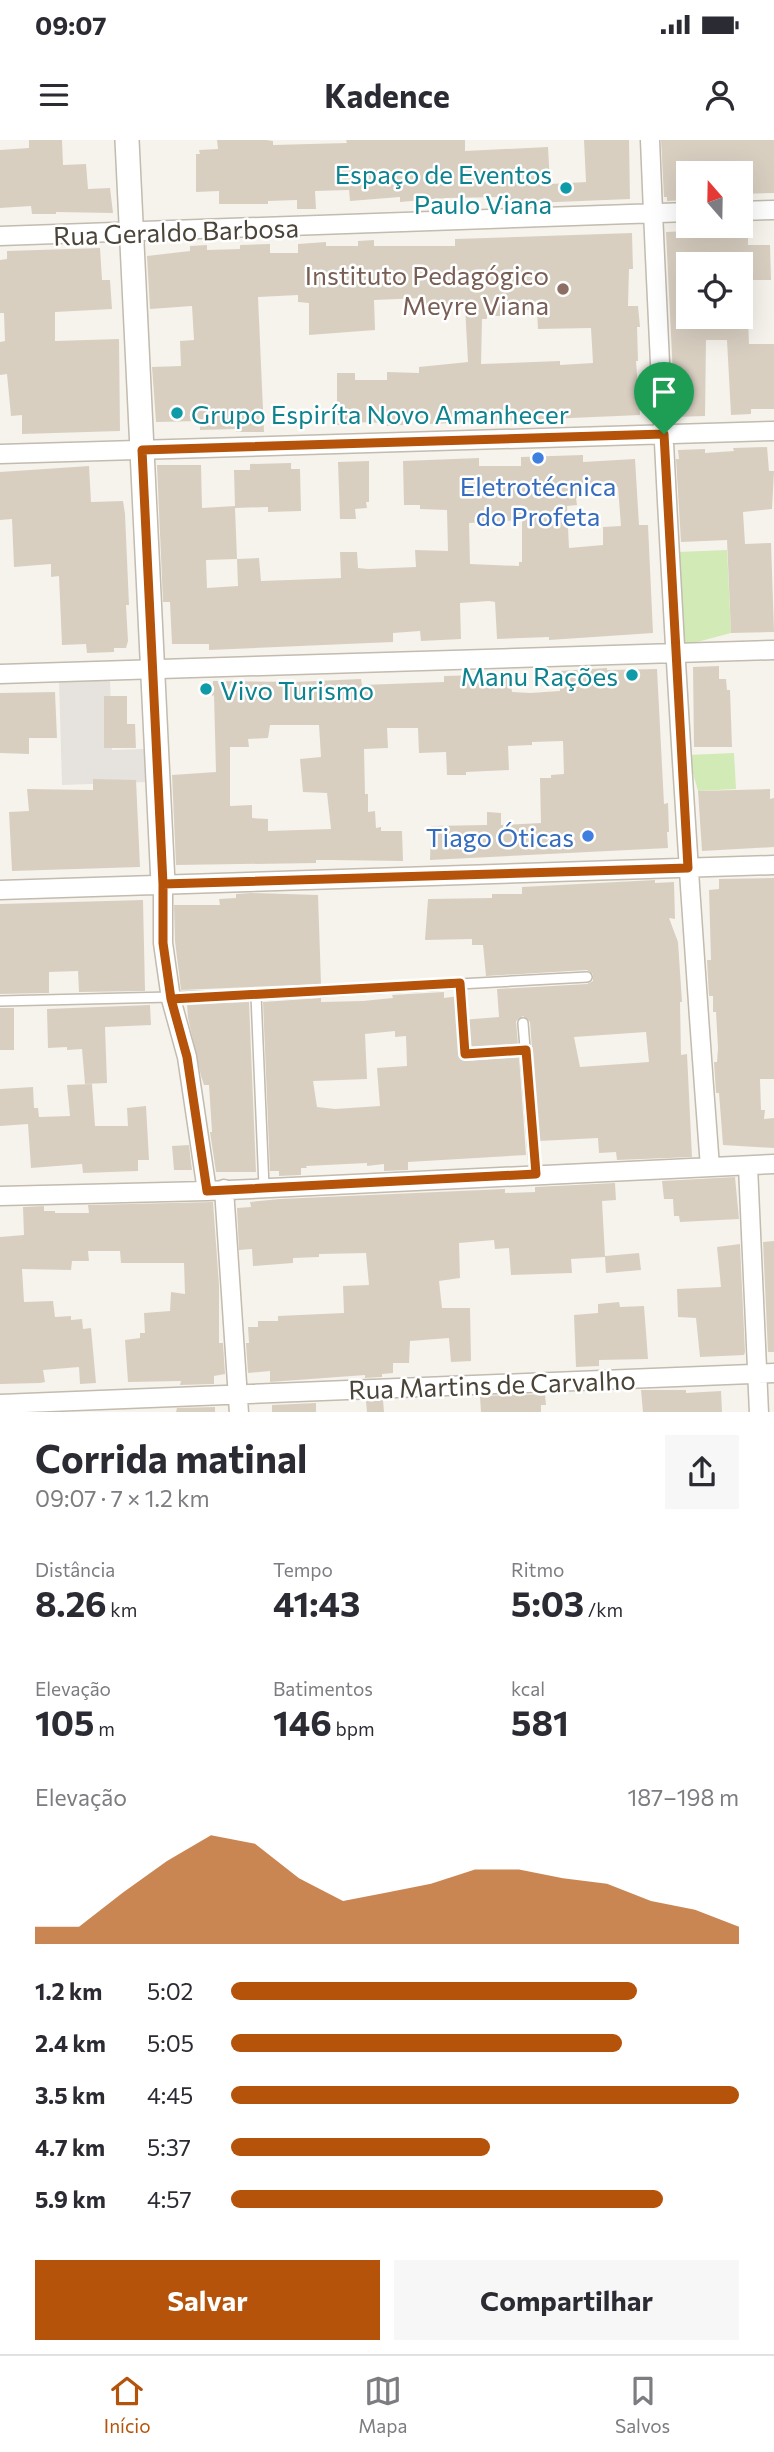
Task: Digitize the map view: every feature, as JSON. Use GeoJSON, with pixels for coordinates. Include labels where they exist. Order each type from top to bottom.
{"type":"FeatureCollection","features":[{"type":"Feature","properties":{"kind":"street"},"geometry":{"type":"LineString","coordinates":[[127,140],[163,884],[163,943],[171,999],[187,1057],[216,1190],[238,1403]]}},
{"type":"Feature","properties":{"kind":"street"},"geometry":{"type":"LineString","coordinates":[[650,140],[674,653],[710,1167]]}},
{"type":"Feature","properties":{"kind":"street"},"geometry":{"type":"LineString","coordinates":[[753,210],[774,209]]}},
{"type":"Feature","properties":{"kind":"street","name":"Rua Geraldo Barbosa"},"geometry":{"type":"LineString","coordinates":[[0,236],[676,213]]}},
{"type":"Feature","properties":{"kind":"street"},"geometry":{"type":"LineString","coordinates":[[0,454],[774,431]]}},
{"type":"Feature","properties":{"kind":"street"},"geometry":{"type":"LineString","coordinates":[[0,674],[774,650]]}},
{"type":"Feature","properties":{"kind":"street"},"geometry":{"type":"LineString","coordinates":[[0,890],[774,865]]}},
{"type":"Feature","properties":{"kind":"street"},"geometry":{"type":"LineString","coordinates":[[0,1196],[216,1190],[774,1164]]}},
{"type":"Feature","properties":{"kind":"street"},"geometry":{"type":"LineString","coordinates":[[748,1166],[766,1373],[759,1412]]}},
{"type":"Feature","properties":{"kind":"street","name":"Rua Martins de Carvalho"},"geometry":{"type":"LineString","coordinates":[[0,1404],[238,1403],[766,1373]]}},
{"type":"Feature","properties":{"kind":"lane"},"geometry":{"type":"LineString","coordinates":[[0,1001],[171,999],[587,977]]}},
{"type":"Feature","properties":{"kind":"lane"},"geometry":{"type":"LineString","coordinates":[[256,995],[264,1187]]}},
{"type":"Feature","properties":{"kind":"lane"},"geometry":{"type":"LineString","coordinates":[[523,1023],[536,1174]]}},
{"type":"Feature","properties":{"kind":"lane"},"geometry":{"type":"LineString","coordinates":[[465,1054],[526,1050]]}},
{"type":"Feature","properties":{"kind":"path"},"geometry":{"type":"LineString","coordinates":[[460,983],[465,1054]]}},
{"type":"Feature","properties":{"kind":"shaded area"},"geometry":{"type":"Polygon","coordinates":[[[110,678],[112,750],[145,749],[147,782],[62,785],[59,680],[110,678]]]}},
{"type":"Feature","properties":{"kind":"green space"},"geometry":{"type":"Polygon","coordinates":[[[727,550],[731,633],[682,646],[677,552],[727,550]]]}},
{"type":"Feature","properties":{"kind":"green space"},"geometry":{"type":"Polygon","coordinates":[[[734,753],[736,789],[698,791],[688,755],[734,753]]]}},
{"type":"Feature","properties":{"kind":"building"},"geometry":{"type":"Polygon","coordinates":[[[29,140],[62,140],[63,165],[86,164],[88,189],[110,188],[113,213],[32,214],[31,206],[0,208],[0,150],[29,148],[29,140]]]}},
{"type":"Feature","properties":{"kind":"building"},"geometry":{"type":"Polygon","coordinates":[[[217,140],[266,140],[273,141],[273,145],[347,143],[346,140],[465,140],[465,151],[548,147],[550,184],[586,182],[584,140],[629,140],[630,199],[506,204],[505,197],[400,202],[400,197],[350,201],[349,190],[315,191],[316,209],[297,209],[297,200],[268,201],[268,204],[219,204],[219,191],[196,192],[196,154],[200,154],[199,150],[218,149],[217,140]]]}},
{"type":"Feature","properties":{"kind":"building"},"geometry":{"type":"Polygon","coordinates":[[[661,140],[774,140],[774,193],[753,194],[753,161],[676,161],[676,201],[667,201],[667,197],[664,197],[661,140]]]}},
{"type":"Feature","properties":{"kind":"building"},"geometry":{"type":"Polygon","coordinates":[[[666,232],[676,232],[676,238],[748,238],[748,245],[770,245],[771,280],[753,280],[753,252],[676,252],[676,329],[748,329],[749,344],[774,344],[774,409],[751,409],[751,414],[731,415],[727,340],[706,340],[705,416],[675,417],[666,232]]]}},
{"type":"Feature","properties":{"kind":"building"},"geometry":{"type":"Polygon","coordinates":[[[632,233],[633,269],[629,269],[628,306],[638,306],[640,327],[637,327],[636,361],[640,415],[430,424],[430,418],[403,418],[403,425],[353,422],[353,425],[337,425],[337,373],[355,373],[355,380],[387,380],[387,372],[419,373],[419,367],[468,362],[465,306],[422,305],[422,298],[374,300],[375,330],[309,335],[309,303],[298,302],[298,295],[258,297],[264,432],[236,432],[236,429],[200,430],[200,421],[156,422],[152,367],[181,366],[180,341],[194,340],[192,306],[150,309],[147,256],[190,251],[190,246],[207,245],[207,250],[240,249],[240,245],[270,244],[270,253],[298,253],[298,244],[326,242],[326,246],[358,246],[358,241],[374,240],[374,246],[455,246],[455,239],[632,233]],[[500,310],[500,316],[487,316],[487,319],[482,319],[481,364],[560,361],[560,365],[593,363],[591,328],[538,329],[537,310],[500,310]]]}},
{"type":"Feature","properties":{"kind":"building"},"geometry":{"type":"Polygon","coordinates":[[[100,248],[102,280],[110,280],[112,309],[55,312],[55,341],[119,339],[120,431],[22,434],[22,415],[11,416],[7,374],[0,375],[0,342],[5,341],[4,313],[0,313],[0,260],[7,259],[7,251],[100,248]]]}},
{"type":"Feature","properties":{"kind":"building"},"geometry":{"type":"Polygon","coordinates":[[[767,447],[769,471],[774,471],[772,509],[743,512],[745,544],[771,543],[774,632],[731,633],[727,540],[681,542],[676,459],[679,459],[678,450],[705,449],[705,453],[734,451],[733,448],[767,447]]]}},
{"type":"Feature","properties":{"kind":"building"},"geometry":{"type":"Polygon","coordinates":[[[583,455],[583,462],[635,459],[639,525],[648,525],[653,633],[549,640],[549,637],[497,639],[495,602],[489,601],[460,603],[461,639],[421,641],[420,631],[393,633],[393,642],[209,650],[209,644],[172,644],[170,602],[163,602],[157,465],[201,465],[202,508],[235,506],[234,470],[250,470],[250,464],[291,463],[291,469],[300,469],[301,511],[268,512],[268,507],[235,508],[237,559],[259,558],[261,581],[341,578],[340,552],[357,552],[358,568],[416,567],[415,550],[448,551],[447,510],[420,509],[420,505],[404,505],[403,461],[479,458],[479,466],[521,466],[521,457],[583,455]],[[585,487],[585,497],[576,498],[577,505],[567,506],[569,548],[603,545],[603,527],[621,526],[618,487],[585,487]],[[522,520],[469,523],[470,564],[519,566],[519,562],[522,562],[522,520]],[[237,559],[206,560],[207,588],[238,586],[237,559]]]}},
{"type":"Feature","properties":{"kind":"building"},"geometry":{"type":"Polygon","coordinates":[[[369,461],[367,508],[355,509],[356,519],[340,519],[338,462],[369,461]]]}},
{"type":"Feature","properties":{"kind":"building"},"geometry":{"type":"Polygon","coordinates":[[[89,466],[91,502],[123,501],[125,514],[128,641],[126,648],[114,648],[114,652],[87,653],[86,644],[62,645],[59,576],[51,577],[51,564],[14,567],[12,519],[0,520],[0,472],[89,466]]]}},
{"type":"Feature","properties":{"kind":"building"},"geometry":{"type":"Polygon","coordinates":[[[719,666],[719,679],[726,679],[727,690],[730,690],[732,747],[694,747],[693,667],[719,666]]]}},
{"type":"Feature","properties":{"kind":"building"},"geometry":{"type":"Polygon","coordinates":[[[657,669],[664,804],[668,803],[668,848],[430,860],[431,826],[487,825],[487,812],[501,813],[501,825],[541,823],[540,778],[564,774],[563,741],[508,746],[509,770],[447,775],[446,752],[419,753],[418,728],[387,728],[388,748],[364,749],[365,794],[368,794],[368,812],[375,811],[376,828],[381,827],[381,831],[402,831],[403,861],[316,860],[316,863],[176,865],[172,775],[216,772],[213,681],[361,679],[362,685],[444,682],[444,676],[482,675],[483,678],[510,677],[512,692],[530,693],[560,691],[559,671],[657,669]],[[270,725],[268,738],[248,739],[249,747],[230,747],[230,806],[252,805],[252,818],[268,819],[268,831],[331,829],[327,793],[303,792],[300,759],[321,757],[319,725],[270,725]]]}},
{"type":"Feature","properties":{"kind":"building"},"geometry":{"type":"Polygon","coordinates":[[[55,692],[57,738],[29,738],[29,754],[0,753],[0,693],[55,692]]]}},
{"type":"Feature","properties":{"kind":"building"},"geometry":{"type":"Polygon","coordinates":[[[104,696],[127,696],[127,724],[135,724],[136,748],[104,748],[104,696]]]}},
{"type":"Feature","properties":{"kind":"building"},"geometry":{"type":"Polygon","coordinates":[[[93,779],[136,780],[140,867],[12,871],[9,812],[29,811],[27,789],[93,790],[93,779]]]}},
{"type":"Feature","properties":{"kind":"building"},"geometry":{"type":"Polygon","coordinates":[[[770,789],[770,799],[774,798],[774,847],[702,851],[698,791],[770,789]]]}},
{"type":"Feature","properties":{"kind":"building"},"geometry":{"type":"Polygon","coordinates":[[[774,878],[774,1079],[760,1079],[764,1119],[774,1118],[774,1148],[723,1145],[714,1062],[717,1062],[718,1048],[716,1012],[713,1012],[713,996],[709,996],[707,960],[711,960],[709,890],[719,889],[719,879],[774,878]]]}},
{"type":"Feature","properties":{"kind":"building"},"geometry":{"type":"Polygon","coordinates":[[[655,880],[655,883],[674,882],[675,919],[669,918],[678,942],[682,1002],[681,1055],[687,1054],[692,1157],[617,1160],[616,1152],[599,1153],[598,1138],[539,1141],[530,1022],[523,1016],[516,1021],[518,1044],[465,1047],[458,1054],[465,1061],[519,1057],[526,1155],[408,1162],[408,1170],[384,1171],[384,1164],[367,1166],[367,1163],[306,1166],[307,1168],[301,1168],[301,1175],[279,1176],[279,1171],[270,1171],[263,1002],[321,998],[321,1002],[363,1001],[393,998],[392,995],[444,992],[444,998],[459,996],[461,1020],[499,1017],[497,989],[587,984],[593,981],[593,974],[587,970],[486,976],[483,945],[472,945],[472,939],[425,940],[428,899],[492,898],[492,894],[522,894],[522,887],[655,880]],[[395,1031],[365,1034],[367,1079],[313,1081],[317,1107],[335,1109],[380,1106],[377,1068],[407,1066],[406,1036],[395,1037],[395,1031]],[[646,1032],[574,1037],[580,1067],[649,1062],[646,1032]]]}},
{"type":"Feature","properties":{"kind":"building"},"geometry":{"type":"Polygon","coordinates":[[[236,894],[318,895],[321,984],[181,990],[174,905],[220,905],[219,899],[236,898],[236,894]]]}},
{"type":"Feature","properties":{"kind":"building"},"geometry":{"type":"Polygon","coordinates":[[[143,900],[145,991],[79,992],[78,971],[49,972],[49,993],[0,994],[0,904],[143,900]]]}},
{"type":"Feature","properties":{"kind":"building"},"geometry":{"type":"Polygon","coordinates":[[[249,1002],[256,1172],[216,1172],[210,1132],[209,1085],[204,1085],[201,1076],[187,1004],[249,1002]]]}},
{"type":"Feature","properties":{"kind":"building"},"geometry":{"type":"Polygon","coordinates":[[[150,1005],[151,1025],[105,1027],[107,1083],[85,1084],[82,1049],[48,1048],[47,1009],[150,1005]]]}},
{"type":"Feature","properties":{"kind":"building"},"geometry":{"type":"Polygon","coordinates":[[[0,1008],[14,1008],[14,1050],[0,1050],[0,1008]]]}},
{"type":"Feature","properties":{"kind":"building"},"geometry":{"type":"Polygon","coordinates":[[[92,1084],[95,1126],[128,1126],[127,1108],[146,1106],[149,1160],[138,1160],[138,1171],[83,1173],[82,1164],[31,1168],[28,1124],[0,1126],[0,1089],[33,1087],[34,1108],[38,1108],[39,1117],[70,1116],[67,1085],[92,1084]]]}},
{"type":"Feature","properties":{"kind":"building"},"geometry":{"type":"Polygon","coordinates":[[[189,1145],[192,1170],[174,1170],[172,1146],[189,1145]]]}},
{"type":"Feature","properties":{"kind":"building"},"geometry":{"type":"Polygon","coordinates":[[[735,1177],[739,1219],[680,1222],[679,1216],[674,1216],[673,1199],[664,1199],[662,1181],[735,1177]]]}},
{"type":"Feature","properties":{"kind":"building"},"geometry":{"type":"Polygon","coordinates":[[[615,1183],[616,1200],[602,1201],[605,1256],[639,1253],[641,1270],[606,1273],[605,1257],[571,1259],[572,1273],[511,1275],[509,1248],[495,1249],[494,1240],[459,1243],[460,1278],[439,1281],[442,1308],[470,1308],[471,1361],[451,1362],[449,1338],[410,1341],[409,1363],[393,1363],[393,1373],[382,1374],[382,1377],[365,1378],[365,1375],[270,1382],[270,1371],[248,1373],[248,1327],[258,1327],[258,1321],[278,1321],[278,1316],[344,1313],[343,1286],[369,1285],[366,1253],[319,1254],[319,1257],[293,1258],[293,1263],[253,1266],[252,1249],[239,1250],[237,1208],[251,1207],[250,1202],[280,1199],[505,1189],[505,1193],[535,1192],[535,1187],[615,1183]]]}},
{"type":"Feature","properties":{"kind":"building"},"geometry":{"type":"Polygon","coordinates":[[[213,1202],[219,1285],[219,1343],[223,1343],[225,1374],[214,1376],[214,1384],[180,1385],[181,1381],[128,1382],[125,1340],[140,1338],[140,1333],[145,1333],[144,1313],[170,1311],[171,1292],[185,1294],[184,1263],[121,1263],[120,1251],[88,1251],[89,1261],[72,1261],[71,1270],[22,1269],[24,1302],[53,1301],[55,1317],[71,1316],[71,1320],[82,1319],[83,1329],[91,1328],[96,1383],[80,1384],[79,1367],[43,1370],[45,1382],[0,1384],[0,1237],[24,1235],[23,1207],[44,1206],[44,1211],[55,1213],[89,1213],[88,1205],[213,1202]]]}},
{"type":"Feature","properties":{"kind":"building"},"geometry":{"type":"Polygon","coordinates":[[[774,1241],[774,1352],[768,1352],[763,1242],[774,1241]]]}},
{"type":"Feature","properties":{"kind":"building"},"geometry":{"type":"Polygon","coordinates":[[[740,1244],[744,1355],[700,1357],[696,1318],[678,1317],[677,1289],[721,1287],[717,1247],[740,1244]]]}},
{"type":"Feature","properties":{"kind":"building"},"geometry":{"type":"Polygon","coordinates":[[[619,1302],[620,1307],[644,1306],[648,1359],[599,1360],[599,1366],[576,1367],[574,1315],[598,1313],[598,1304],[619,1302]]]}},
{"type":"Feature","properties":{"kind":"building"},"geometry":{"type":"Polygon","coordinates":[[[641,1390],[686,1390],[686,1393],[721,1391],[722,1412],[643,1412],[641,1390]]]}},
{"type":"Feature","properties":{"kind":"building"},"geometry":{"type":"Polygon","coordinates":[[[545,1394],[546,1405],[541,1405],[541,1412],[481,1412],[480,1396],[545,1394]]]}},
{"type":"Feature","properties":{"kind":"building"},"geometry":{"type":"Polygon","coordinates":[[[383,1400],[384,1412],[367,1412],[366,1401],[383,1400]]]}},
{"type":"Feature","properties":{"kind":"building"},"geometry":{"type":"Polygon","coordinates":[[[316,1403],[316,1412],[272,1412],[272,1405],[316,1403]]]}},
{"type":"Feature","properties":{"kind":"building"},"geometry":{"type":"Polygon","coordinates":[[[215,1407],[215,1412],[176,1412],[177,1408],[215,1407]]]}},
{"type":"Feature","properties":{"kind":"place","name":"Espaço de Eventos Paulo Viana"},"geometry":{"type":"Point","coordinates":[566,188]}},
{"type":"Feature","properties":{"kind":"place","name":"Instituto Pedagógico Meyre Viana"},"geometry":{"type":"Point","coordinates":[563,289]}},
{"type":"Feature","properties":{"kind":"place","name":"Grupo Espiríta Novo Amanhecer"},"geometry":{"type":"Point","coordinates":[177,413]}},
{"type":"Feature","properties":{"kind":"place","name":"Eletrotécnica do Profeta"},"geometry":{"type":"Point","coordinates":[538,458]}},
{"type":"Feature","properties":{"kind":"place","name":"Manu Rações"},"geometry":{"type":"Point","coordinates":[632,675]}},
{"type":"Feature","properties":{"kind":"place","name":"Vivo Turismo"},"geometry":{"type":"Point","coordinates":[206,689]}},
{"type":"Feature","properties":{"kind":"place","name":"Tiago Óticas"},"geometry":{"type":"Point","coordinates":[588,836]}},
{"type":"Feature","properties":{"kind":"route"},"geometry":{"type":"LineString","coordinates":[[664,434],[142,450],[163,884],[163,943],[171,999],[460,983],[465,1054],[526,1050],[536,1174],[207,1191],[187,1057],[171,999],[163,943],[163,884],[688,868],[674,653],[664,434]]}}]}
